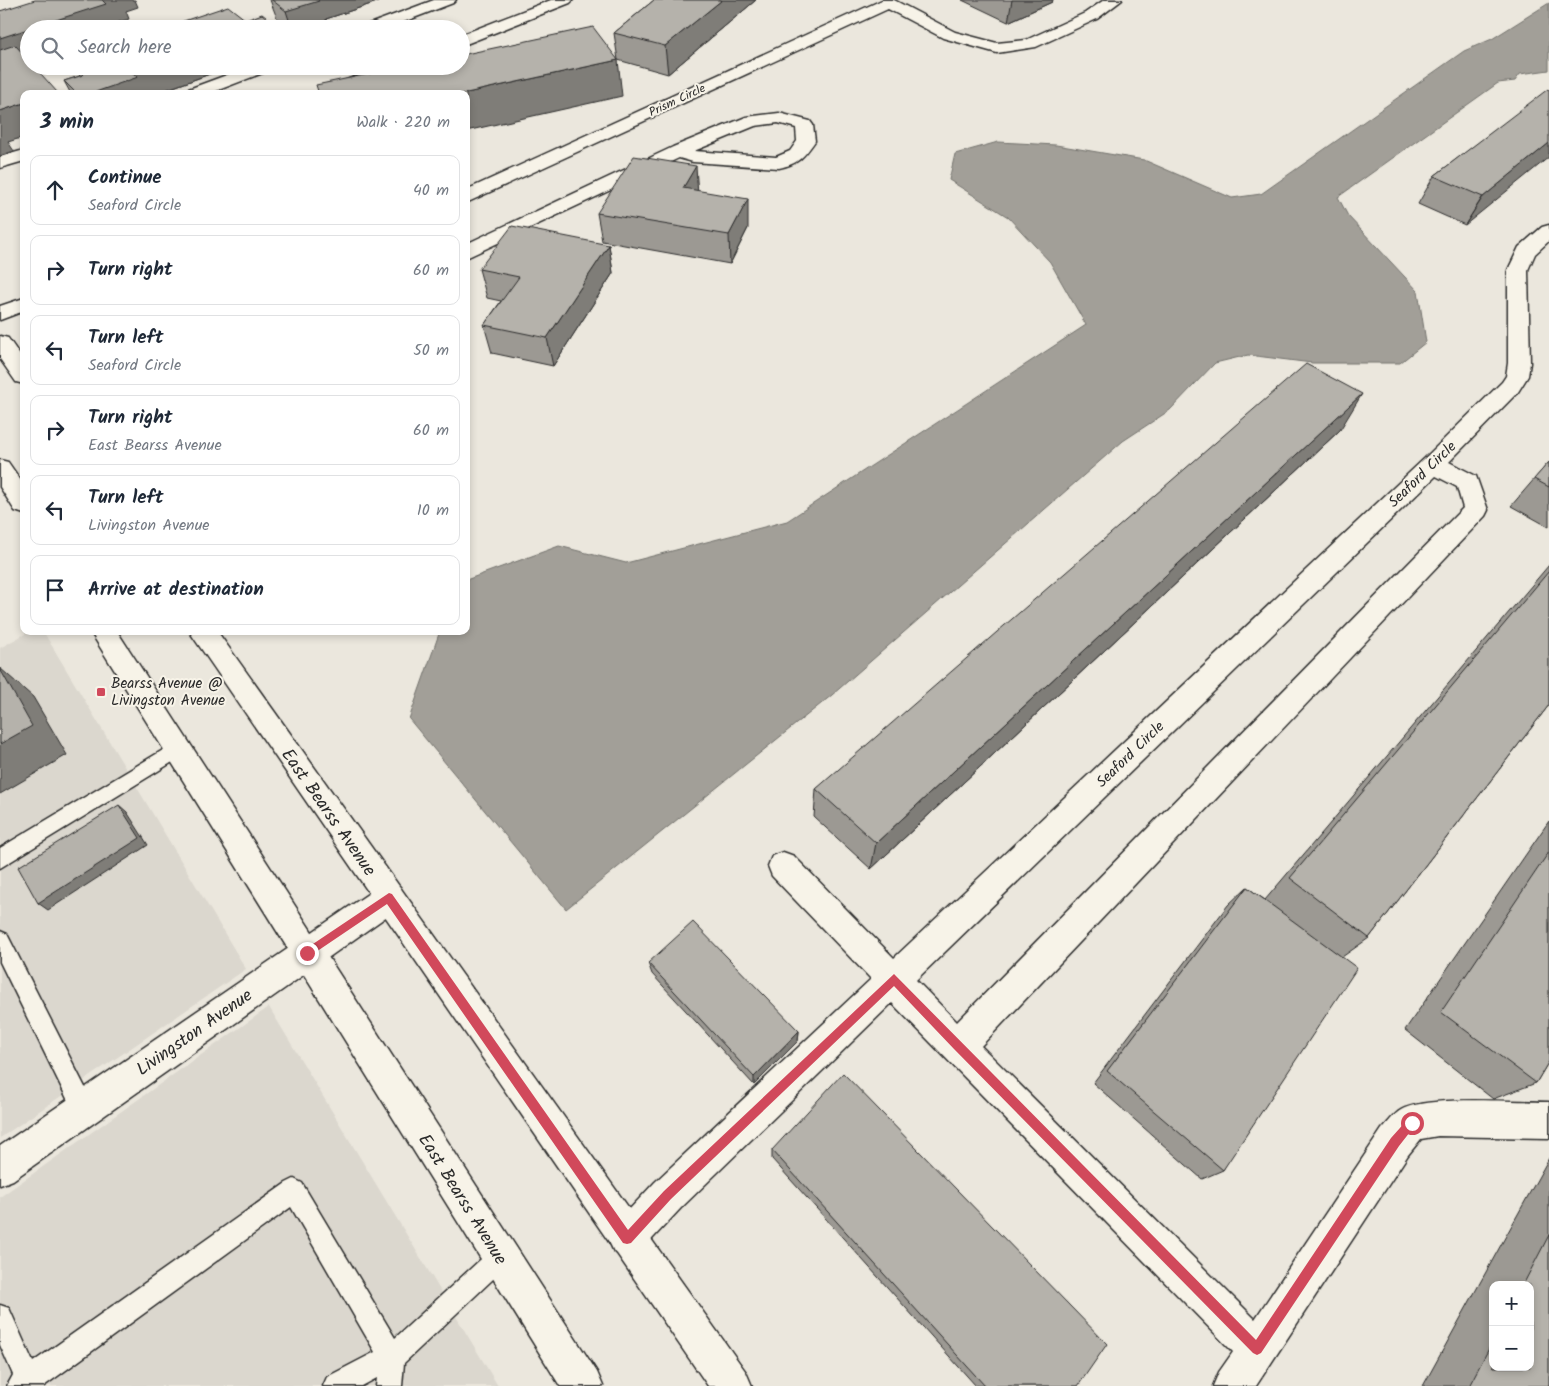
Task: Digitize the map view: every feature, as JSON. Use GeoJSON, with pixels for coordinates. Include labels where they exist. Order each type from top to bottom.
{"type":"FeatureCollection","features":[{"type":"Feature","properties":{"kind":"street"},"geometry":{"type":"LineString","coordinates":[[394,20],[448,0]]}},
{"type":"Feature","properties":{"kind":"street"},"geometry":{"type":"LineString","coordinates":[[470,37],[565,0]]}},
{"type":"Feature","properties":{"kind":"street","name":"Prism Circle"},"geometry":{"type":"LineString","coordinates":[[953,52],[962,54],[1030,44],[1091,16],[1114,0]]}},
{"type":"Feature","properties":{"kind":"street","name":"Prism Circle"},"geometry":{"type":"LineString","coordinates":[[470,195],[884,2],[949,35],[997,48]]}},
{"type":"Feature","properties":{"kind":"street"},"geometry":{"type":"LineString","coordinates":[[918,19],[915,28],[918,37]]}},
{"type":"Feature","properties":{"kind":"street"},"geometry":{"type":"LineString","coordinates":[[203,90],[243,75]]}},
{"type":"Feature","properties":{"kind":"street"},"geometry":{"type":"LineString","coordinates":[[337,90],[374,75]]}},
{"type":"Feature","properties":{"kind":"street"},"geometry":{"type":"LineString","coordinates":[[470,250],[679,151],[752,121],[778,118],[804,125],[806,141],[796,155],[779,163],[693,157],[679,151]]}},
{"type":"Feature","properties":{"kind":"street"},"geometry":{"type":"LineString","coordinates":[[0,163],[20,156]]}},
{"type":"Feature","properties":{"kind":"street","name":"Seaford Circle"},"geometry":{"type":"LineString","coordinates":[[627,1239],[668,1195],[1433,464],[1510,387],[1517,376],[1519,363],[1518,270],[1526,251],[1549,231]]}},
{"type":"Feature","properties":{"kind":"street"},"geometry":{"type":"LineString","coordinates":[[0,313],[20,304]]}},
{"type":"Feature","properties":{"kind":"street"},"geometry":{"type":"LineString","coordinates":[[0,343],[20,371]]}},
{"type":"Feature","properties":{"kind":"street"},"geometry":{"type":"LineString","coordinates":[[957,1046],[1476,510],[1468,482],[1433,464]]}},
{"type":"Feature","properties":{"kind":"street","name":"East Bearss Avenue"},"geometry":{"type":"LineString","coordinates":[[106,635],[582,1386]]}},
{"type":"Feature","properties":{"kind":"street","name":"East Bearss Avenue"},"geometry":{"type":"LineString","coordinates":[[205,635],[732,1386]]}},
{"type":"Feature","properties":{"kind":"street"},"geometry":{"type":"LineString","coordinates":[[783,866],[957,1046],[1257,1349]]}},
{"type":"Feature","properties":{"kind":"street","name":"Livingston Avenue"},"geometry":{"type":"LineString","coordinates":[[0,1167],[389,898]]}},
{"type":"Feature","properties":{"kind":"street"},"geometry":{"type":"LineString","coordinates":[[1233,1386],[1395,1142],[1412,1123],[1438,1119],[1549,1120]]}},
{"type":"Feature","properties":{"kind":"lane"},"geometry":{"type":"LineString","coordinates":[[0,860],[178,749]]}},
{"type":"Feature","properties":{"kind":"lane"},"geometry":{"type":"LineString","coordinates":[[0,941],[84,1109]]}},
{"type":"Feature","properties":{"kind":"lane"},"geometry":{"type":"LineString","coordinates":[[0,1317],[26,1384],[294,1191],[392,1357],[389,1386]]}},
{"type":"Feature","properties":{"kind":"lane"},"geometry":{"type":"LineString","coordinates":[[336,1386],[392,1357],[500,1256]]}},
{"type":"Feature","properties":{"kind":"shaded area"},"geometry":{"type":"Polygon","coordinates":[[[1549,3],[1549,70],[1520,74],[1515,81],[1498,83],[1338,197],[1348,216],[1418,291],[1426,342],[1400,363],[1312,363],[1248,355],[1215,363],[1170,410],[1123,441],[832,695],[566,909],[409,719],[439,635],[470,635],[470,579],[559,546],[626,563],[787,521],[1086,325],[1050,262],[1008,217],[949,180],[955,154],[998,142],[1056,145],[1144,160],[1232,198],[1261,194],[1464,51],[1492,39],[1549,3]]]}},
{"type":"Feature","properties":{"kind":"shaded area"},"geometry":{"type":"Polygon","coordinates":[[[23,635],[45,635],[246,969],[0,1138],[0,648],[23,635]]]}},
{"type":"Feature","properties":{"kind":"shaded area"},"geometry":{"type":"Polygon","coordinates":[[[269,1007],[498,1386],[0,1386],[0,1197],[269,1007]]]}},
{"type":"Feature","properties":{"kind":"building"},"geometry":{"type":"Polygon","coordinates":[[[35,0],[102,0],[106,4],[56,20],[20,20],[20,32],[0,38],[0,11],[35,0]]]}},
{"type":"Feature","properties":{"kind":"building"},"geometry":{"type":"Polygon","coordinates":[[[272,0],[318,0],[319,1],[286,11],[272,0]]]}},
{"type":"Feature","properties":{"kind":"building"},"geometry":{"type":"Polygon","coordinates":[[[654,0],[722,0],[665,46],[614,33],[654,0]]]}},
{"type":"Feature","properties":{"kind":"building"},"geometry":{"type":"Polygon","coordinates":[[[228,6],[246,20],[187,20],[228,6]]]}},
{"type":"Feature","properties":{"kind":"building"},"geometry":{"type":"Polygon","coordinates":[[[262,14],[270,20],[246,20],[262,14]]]}},
{"type":"Feature","properties":{"kind":"building"},"geometry":{"type":"Polygon","coordinates":[[[593,27],[618,60],[470,92],[470,90],[318,90],[316,85],[364,75],[470,75],[470,53],[593,27]]]}},
{"type":"Feature","properties":{"kind":"building"},"geometry":{"type":"Polygon","coordinates":[[[15,45],[20,50],[20,75],[42,75],[55,90],[20,90],[20,104],[0,111],[0,50],[15,45]]]}},
{"type":"Feature","properties":{"kind":"building"},"geometry":{"type":"Polygon","coordinates":[[[83,75],[135,75],[138,77],[101,90],[73,90],[64,81],[83,75]]]}},
{"type":"Feature","properties":{"kind":"building"},"geometry":{"type":"Polygon","coordinates":[[[1548,89],[1549,143],[1483,197],[1434,176],[1548,89]]]}},
{"type":"Feature","properties":{"kind":"building"},"geometry":{"type":"Polygon","coordinates":[[[634,156],[696,166],[683,188],[748,199],[729,235],[597,213],[634,156]]]}},
{"type":"Feature","properties":{"kind":"building"},"geometry":{"type":"Polygon","coordinates":[[[512,226],[609,245],[547,338],[484,325],[519,277],[479,269],[512,226]]]}},
{"type":"Feature","properties":{"kind":"building"},"geometry":{"type":"Polygon","coordinates":[[[1306,364],[1362,394],[876,843],[816,789],[1306,364]]]}},
{"type":"Feature","properties":{"kind":"building"},"geometry":{"type":"Polygon","coordinates":[[[1549,462],[1549,487],[1534,479],[1549,462]]]}},
{"type":"Feature","properties":{"kind":"building"},"geometry":{"type":"Polygon","coordinates":[[[1549,571],[1549,705],[1369,938],[1290,878],[1549,571]]]}},
{"type":"Feature","properties":{"kind":"building"},"geometry":{"type":"Polygon","coordinates":[[[0,669],[32,726],[0,744],[0,669]]]}},
{"type":"Feature","properties":{"kind":"building"},"geometry":{"type":"Polygon","coordinates":[[[119,805],[140,838],[38,903],[18,867],[119,805]]]}},
{"type":"Feature","properties":{"kind":"building"},"geometry":{"type":"Polygon","coordinates":[[[1549,852],[1549,1061],[1536,1083],[1441,1012],[1549,852]]]}},
{"type":"Feature","properties":{"kind":"building"},"geometry":{"type":"Polygon","coordinates":[[[1247,887],[1357,968],[1223,1170],[1107,1071],[1247,887]]]}},
{"type":"Feature","properties":{"kind":"building"},"geometry":{"type":"Polygon","coordinates":[[[693,922],[799,1031],[754,1077],[648,963],[693,922]]]}},
{"type":"Feature","properties":{"kind":"building"},"geometry":{"type":"Polygon","coordinates":[[[843,1073],[1107,1344],[1078,1386],[985,1386],[772,1150],[843,1073]]]}},
{"type":"Feature","properties":{"kind":"building"},"geometry":{"type":"Polygon","coordinates":[[[1549,1235],[1549,1386],[1469,1386],[1489,1348],[1489,1371],[1534,1371],[1534,1281],[1525,1281],[1549,1235]]]}},
{"type":"Feature","properties":{"kind":"place","name":"Bearss Avenue @ Livingston Avenue"},"geometry":{"type":"Point","coordinates":[101,692]}},
{"type":"Feature","properties":{"kind":"route"},"geometry":{"type":"LineString","coordinates":[[307,953],[389,898],[627,1239],[668,1195],[894,979],[957,1046],[1257,1349],[1395,1142],[1412,1123]]}}]}
